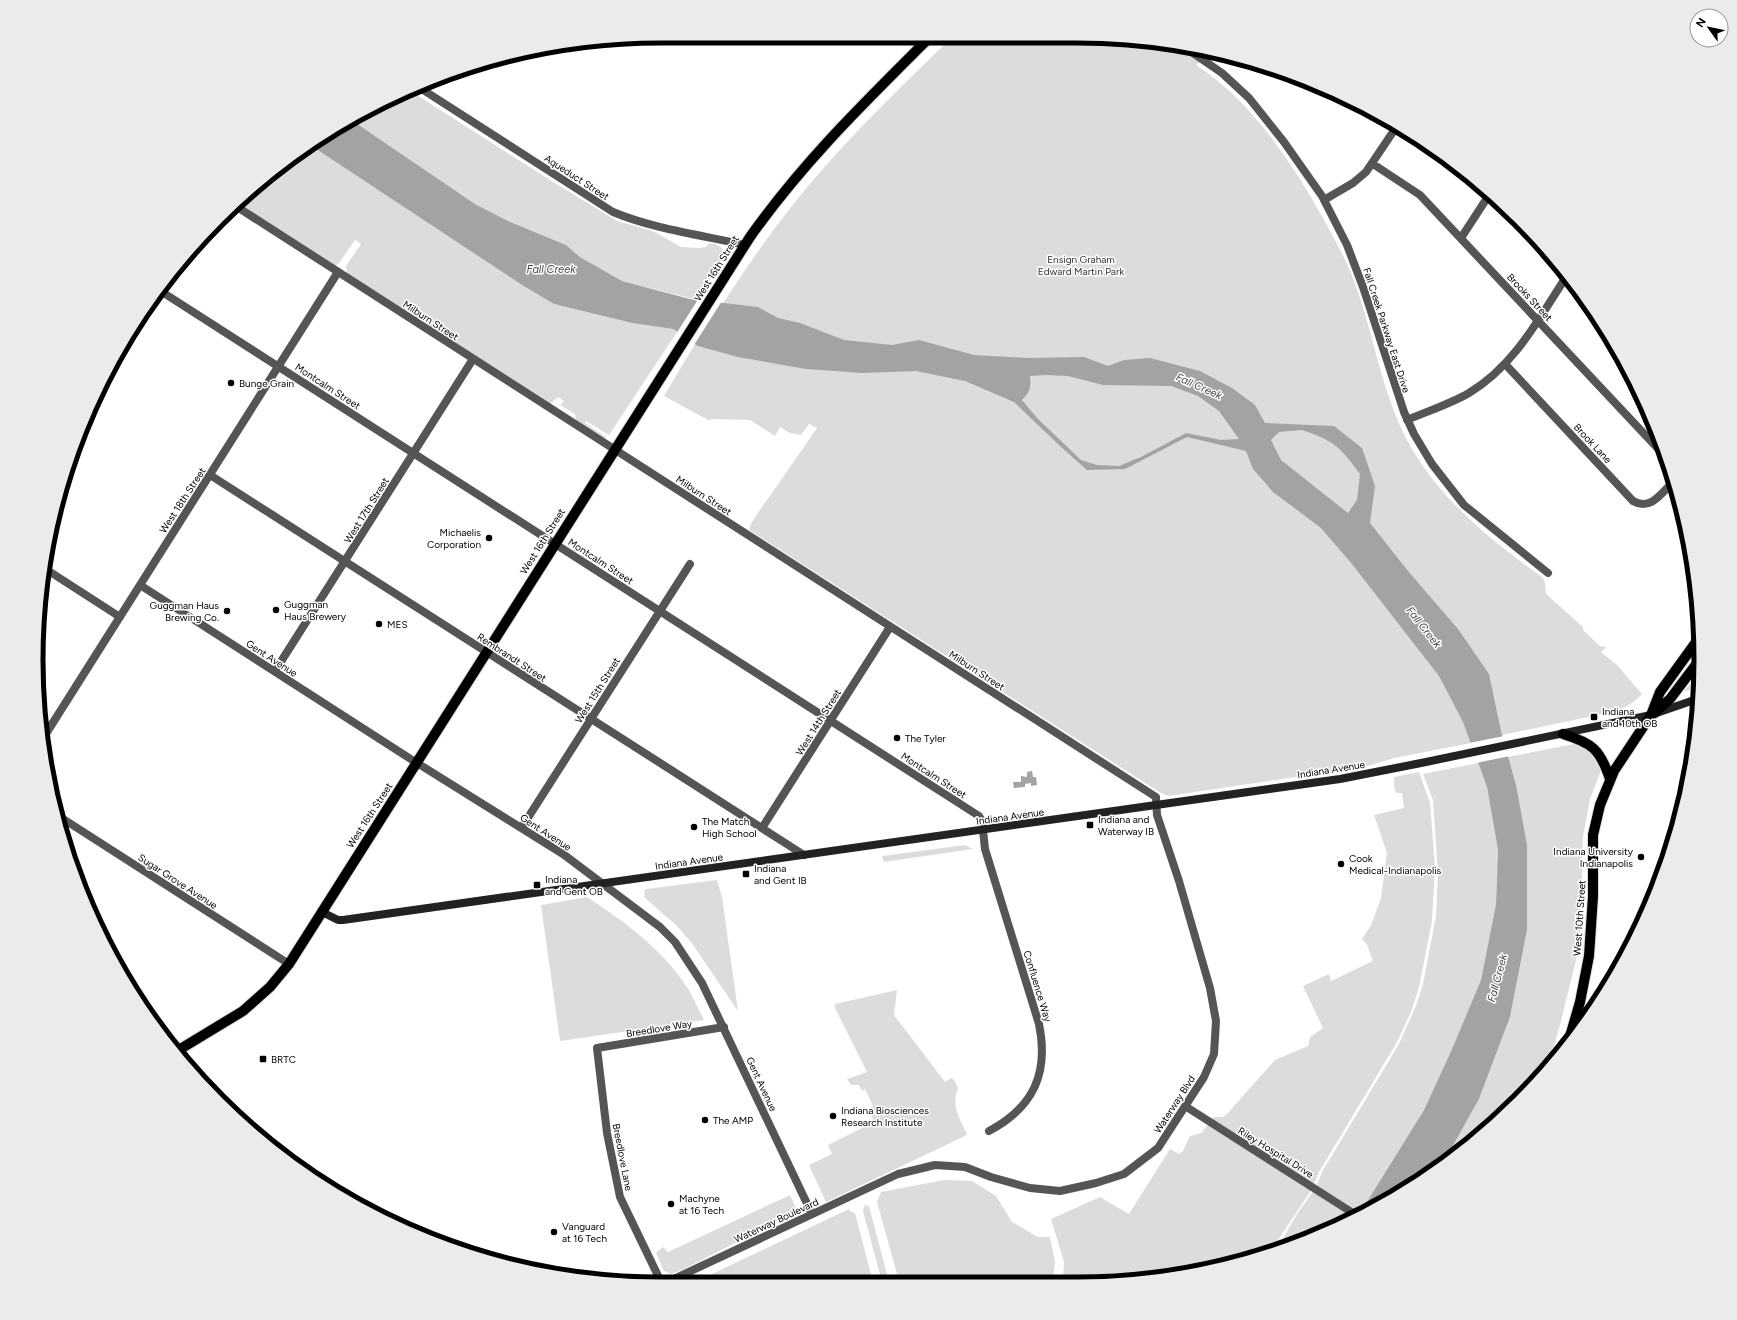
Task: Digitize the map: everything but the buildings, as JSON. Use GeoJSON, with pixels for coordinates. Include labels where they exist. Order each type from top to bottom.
{"type":"FeatureCollection","features":[{"type":"Feature","properties":{"kind":"main road","name":"West 16th Street"},"geometry":{"type":"LineString","coordinates":[[181,1049],[243,1011],[270,987],[289,964],[729,270],[744,244],[786,188],[825,143],[924,43]]}},
{"type":"Feature","properties":{"kind":"main road","name":"West 10th Street"},"geometry":{"type":"LineString","coordinates":[[1573,1027],[1580,1002],[1589,956],[1593,911],[1594,830],[1598,810],[1610,779],[1651,715],[1660,692],[1694,645]]}},
{"type":"Feature","properties":{"kind":"main road","name":"West 10th Street"},"geometry":{"type":"LineString","coordinates":[[1651,715],[1670,699],[1694,668]]}},
{"type":"Feature","properties":{"kind":"main road","name":"Indiana Avenue"},"geometry":{"type":"LineString","coordinates":[[322,912],[338,920],[343,920],[1340,779],[1651,715],[1693,700]]}},
{"type":"Feature","properties":{"kind":"main road"},"geometry":{"type":"LineString","coordinates":[[1563,734],[1585,742],[1594,748],[1601,757],[1610,779]]}},
{"type":"Feature","properties":{"kind":"street","name":"Fall Creek Parkway East Drive"},"geometry":{"type":"LineString","coordinates":[[1195,55],[1222,73],[1249,98],[1288,148],[1324,200],[1346,245],[1361,281],[1407,420],[1432,464],[1464,505],[1548,573]]}},
{"type":"Feature","properties":{"kind":"street","name":"Aqueduct Street"},"geometry":{"type":"LineString","coordinates":[[424,90],[613,212],[669,229],[744,244]]}},
{"type":"Feature","properties":{"kind":"street"},"geometry":{"type":"LineString","coordinates":[[1324,200],[1353,183],[1373,164],[1394,131]]}},
{"type":"Feature","properties":{"kind":"street","name":"Brooks Street"},"geometry":{"type":"LineString","coordinates":[[1373,164],[1420,195],[1538,320],[1652,436]]}},
{"type":"Feature","properties":{"kind":"street"},"geometry":{"type":"LineString","coordinates":[[1461,238],[1487,199]]}},
{"type":"Feature","properties":{"kind":"street","name":"Milburn Street"},"geometry":{"type":"LineString","coordinates":[[240,209],[890,627],[1156,796],[1156,805]]}},
{"type":"Feature","properties":{"kind":"street","name":"West 18th Street"},"geometry":{"type":"LineString","coordinates":[[47,732],[338,272]]}},
{"type":"Feature","properties":{"kind":"street"},"geometry":{"type":"LineString","coordinates":[[1407,420],[1454,400],[1490,378],[1518,350],[1563,281]]}},
{"type":"Feature","properties":{"kind":"street","name":"Montcalm Street"},"geometry":{"type":"LineString","coordinates":[[164,293],[979,816],[984,830]]}},
{"type":"Feature","properties":{"kind":"street","name":"West 17th Street"},"geometry":{"type":"LineString","coordinates":[[275,671],[473,359]]}},
{"type":"Feature","properties":{"kind":"street","name":"Brook Lane"},"geometry":{"type":"LineString","coordinates":[[1505,364],[1633,501],[1643,504],[1651,503],[1669,486]]}},
{"type":"Feature","properties":{"kind":"street","name":"Rembrandt Street"},"geometry":{"type":"LineString","coordinates":[[210,475],[486,653],[804,855]]}},
{"type":"Feature","properties":{"kind":"street","name":"West 15th Street"},"geometry":{"type":"LineString","coordinates":[[522,828],[690,564]]}},
{"type":"Feature","properties":{"kind":"street"},"geometry":{"type":"LineString","coordinates":[[49,571],[120,617]]}},
{"type":"Feature","properties":{"kind":"street","name":"Gent Avenue"},"geometry":{"type":"LineString","coordinates":[[140,585],[417,763],[563,854],[660,927],[675,942],[702,983],[812,1214]]}},
{"type":"Feature","properties":{"kind":"street","name":"West 14th Street"},"geometry":{"type":"LineString","coordinates":[[762,828],[890,627]]}},
{"type":"Feature","properties":{"kind":"street","name":"Waterway Blvd"},"geometry":{"type":"LineString","coordinates":[[898,1174],[934,1166],[965,1166],[991,1177],[1030,1188],[1060,1191],[1096,1183],[1124,1174],[1158,1148],[1204,1077],[1214,1054],[1216,1021],[1210,988],[1156,805]]}},
{"type":"Feature","properties":{"kind":"street","name":"Sugar Grove Avenue"},"geometry":{"type":"LineString","coordinates":[[64,819],[289,964]]}},
{"type":"Feature","properties":{"kind":"street","name":"Confluence Way"},"geometry":{"type":"LineString","coordinates":[[984,830],[985,849],[1039,1024],[1043,1049],[1042,1063],[1033,1091],[1015,1114],[1007,1121],[989,1131]]}},
{"type":"Feature","properties":{"kind":"street","name":"Breedlove Way"},"geometry":{"type":"LineString","coordinates":[[597,1048],[724,1027]]}},
{"type":"Feature","properties":{"kind":"street","name":"Breedlove Lane"},"geometry":{"type":"LineString","coordinates":[[597,1048],[607,1132],[620,1197],[660,1277]]}},
{"type":"Feature","properties":{"kind":"street","name":"Riley Hospital Drive"},"geometry":{"type":"LineString","coordinates":[[1185,1106],[1352,1212]]}},
{"type":"Feature","properties":{"kind":"street","name":"Waterway Boulevard"},"geometry":{"type":"LineString","coordinates":[[678,1277],[898,1174]]}},
{"type":"Feature","properties":{"kind":"green space","name":"Ensign Graham Edward Martin Park"},"geometry":{"type":"Polygon","coordinates":[[[946,43],[1117,44],[1158,48],[1207,57],[1196,65],[1216,79],[1235,96],[1269,135],[1299,177],[1342,253],[1356,286],[1385,384],[1398,422],[1420,461],[1449,499],[1466,516],[1503,548],[1542,577],[1545,582],[1546,594],[1583,627],[1583,630],[1600,646],[1606,647],[1601,652],[1617,665],[1642,694],[1635,701],[1621,709],[1607,713],[1502,735],[1501,731],[1469,737],[1471,743],[1394,758],[1368,766],[1168,796],[1161,793],[749,530],[751,523],[817,428],[809,424],[801,435],[790,433],[780,427],[775,436],[750,420],[711,419],[710,421],[664,396],[695,344],[697,344],[767,238],[815,178],[881,107],[946,43]]]}},
{"type":"Feature","properties":{"kind":"green space"},"geometry":{"type":"Polygon","coordinates":[[[415,94],[617,221],[653,231],[681,247],[698,248],[706,247],[709,243],[715,244],[722,248],[724,257],[698,300],[622,281],[580,257],[566,245],[508,221],[475,204],[356,123],[415,94]]]}},
{"type":"Feature","properties":{"kind":"green space"},"geometry":{"type":"Polygon","coordinates":[[[315,148],[522,285],[554,304],[632,323],[673,329],[677,332],[609,435],[586,421],[585,423],[606,437],[605,438],[576,421],[575,414],[560,405],[564,401],[558,397],[550,404],[347,276],[346,266],[361,244],[355,240],[339,263],[335,266],[242,207],[284,171],[315,148]]]}},
{"type":"Feature","properties":{"kind":"green space"},"geometry":{"type":"Polygon","coordinates":[[[1694,678],[1693,689],[1684,692],[1694,678]]]}},
{"type":"Feature","properties":{"kind":"green space"},"geometry":{"type":"Polygon","coordinates":[[[1574,744],[1590,750],[1601,766],[1600,773],[1590,799],[1583,837],[1581,919],[1578,952],[1555,1043],[1550,1056],[1513,1096],[1484,1124],[1449,1152],[1479,1099],[1510,1017],[1527,930],[1516,785],[1508,757],[1574,744]]]}},
{"type":"Feature","properties":{"kind":"green space"},"geometry":{"type":"Polygon","coordinates":[[[1478,763],[1487,787],[1498,850],[1496,904],[1481,980],[1424,1110],[1365,1205],[1313,1230],[1281,1242],[1299,1211],[1315,1189],[1322,1172],[1399,1044],[1416,1006],[1423,984],[1436,916],[1438,874],[1433,800],[1423,774],[1478,763]]]}},
{"type":"Feature","properties":{"kind":"green space"},"geometry":{"type":"Polygon","coordinates":[[[1419,772],[1430,803],[1435,867],[1432,921],[1419,987],[1411,1012],[1397,1042],[1319,1172],[1312,1189],[1275,1244],[1237,1256],[1158,1272],[1117,1276],[1063,1277],[1064,1262],[1051,1219],[1100,1197],[1129,1214],[1170,1149],[1179,1154],[1183,1151],[1190,1136],[1201,1133],[1214,1117],[1223,1117],[1226,1115],[1275,1060],[1308,1046],[1310,1037],[1323,1028],[1303,986],[1329,974],[1331,981],[1373,961],[1367,945],[1362,939],[1371,925],[1381,898],[1387,853],[1374,815],[1404,808],[1402,793],[1396,793],[1394,777],[1419,772]]]}},
{"type":"Feature","properties":{"kind":"green space"},"geometry":{"type":"Polygon","coordinates":[[[965,845],[973,849],[884,862],[882,856],[965,845]]]}},
{"type":"Feature","properties":{"kind":"green space"},"geometry":{"type":"Polygon","coordinates":[[[717,880],[722,897],[738,1011],[691,942],[676,925],[645,898],[644,892],[646,889],[717,880]]]}},
{"type":"Feature","properties":{"kind":"green space"},"geometry":{"type":"Polygon","coordinates":[[[587,897],[642,937],[666,960],[687,987],[704,1020],[560,1041],[541,905],[587,897]]]}},
{"type":"Feature","properties":{"kind":"green space"},"geometry":{"type":"Polygon","coordinates":[[[897,990],[894,1015],[945,1082],[951,1078],[954,1080],[958,1088],[955,1101],[957,1112],[967,1134],[826,1202],[809,1165],[832,1154],[828,1145],[874,1122],[868,1109],[873,1106],[865,1089],[862,1091],[859,1085],[851,1085],[847,1079],[867,1072],[835,1008],[835,1004],[897,990]]]}},
{"type":"Feature","properties":{"kind":"green space"},"geometry":{"type":"Polygon","coordinates":[[[944,1180],[972,1181],[996,1196],[1012,1222],[1038,1237],[1050,1237],[1055,1262],[1053,1277],[898,1277],[877,1202],[881,1192],[944,1180]]]}},
{"type":"Feature","properties":{"kind":"green space"},"geometry":{"type":"Polygon","coordinates":[[[790,1195],[797,1211],[682,1270],[671,1274],[664,1271],[656,1253],[663,1247],[668,1252],[790,1195]]]}},
{"type":"Feature","properties":{"kind":"green space"},"geometry":{"type":"Polygon","coordinates":[[[864,1205],[869,1206],[888,1277],[881,1277],[863,1211],[864,1205]]]}},
{"type":"Feature","properties":{"kind":"green space"},"geometry":{"type":"Polygon","coordinates":[[[849,1209],[855,1213],[872,1277],[706,1277],[849,1209]]]}},
{"type":"Feature","properties":{"kind":"water","name":"Fall Creek"},"geometry":{"type":"Polygon","coordinates":[[[356,123],[475,204],[508,221],[566,245],[580,257],[622,281],[690,299],[758,307],[778,318],[800,323],[844,340],[892,345],[919,340],[974,355],[1029,358],[1084,357],[1108,366],[1124,360],[1150,358],[1200,371],[1232,388],[1255,405],[1265,423],[1334,426],[1362,448],[1375,486],[1370,523],[1408,571],[1458,629],[1489,674],[1501,731],[1516,785],[1527,845],[1527,930],[1510,1017],[1479,1099],[1449,1152],[1420,1173],[1365,1205],[1424,1110],[1481,980],[1496,904],[1498,850],[1487,787],[1463,722],[1439,676],[1352,564],[1321,528],[1273,492],[1253,469],[1246,451],[1187,437],[1125,469],[1087,470],[1014,402],[965,381],[916,371],[862,373],[806,369],[738,357],[698,346],[673,329],[632,323],[554,304],[522,285],[315,148],[356,123]],[[1030,376],[1029,389],[1022,400],[1037,418],[1081,460],[1097,465],[1119,466],[1141,457],[1186,433],[1221,440],[1239,439],[1219,411],[1198,396],[1171,386],[1103,385],[1068,376],[1030,376]],[[1302,430],[1279,432],[1271,440],[1281,460],[1348,513],[1357,500],[1360,474],[1342,451],[1330,442],[1302,430]]]}},
{"type":"Feature","properties":{"kind":"water"},"geometry":{"type":"Polygon","coordinates":[[[1032,771],[1033,777],[1036,777],[1037,785],[1031,786],[1031,783],[1025,784],[1025,787],[1014,788],[1013,782],[1021,782],[1021,776],[1027,777],[1027,772],[1032,771]]]}},
{"type":"Feature","properties":{"kind":"pier"},"geometry":{"type":"Polygon","coordinates":[[[699,298],[722,301],[694,345],[676,334],[699,298]]]}},
{"type":"Feature","properties":{"kind":"pier"},"geometry":{"type":"Polygon","coordinates":[[[1504,736],[1510,756],[1476,763],[1469,743],[1504,736]]]}},
{"type":"Feature","properties":{"kind":"place","name":"Bunge Grain"},"geometry":{"type":"Point","coordinates":[231,383]}},
{"type":"Feature","properties":{"kind":"place","name":"Michaelis Corporation"},"geometry":{"type":"Point","coordinates":[489,538]}},
{"type":"Feature","properties":{"kind":"place","name":"Guggman Haus Brewery"},"geometry":{"type":"Point","coordinates":[276,610]}},
{"type":"Feature","properties":{"kind":"place","name":"Guggman Haus Brewing Co."},"geometry":{"type":"Point","coordinates":[227,611]}},
{"type":"Feature","properties":{"kind":"place","name":"MES"},"geometry":{"type":"Point","coordinates":[379,624]}},
{"type":"Feature","properties":{"kind":"place","name":"Indiana and 10th OB"},"geometry":{"type":"Point","coordinates":[1594,717]}},
{"type":"Feature","properties":{"kind":"place","name":"The Tyler"},"geometry":{"type":"Point","coordinates":[897,738]}},
{"type":"Feature","properties":{"kind":"place","name":"Indiana and Waterway IB"},"geometry":{"type":"Point","coordinates":[1090,825]}},
{"type":"Feature","properties":{"kind":"place","name":"The Match High School"},"geometry":{"type":"Point","coordinates":[694,827]}},
{"type":"Feature","properties":{"kind":"place","name":"Indiana University Indianapolis"},"geometry":{"type":"Point","coordinates":[1641,857]}},
{"type":"Feature","properties":{"kind":"place","name":"Cook Medical-Indianapolis"},"geometry":{"type":"Point","coordinates":[1341,864]}},
{"type":"Feature","properties":{"kind":"place","name":"Indiana and Gent IB"},"geometry":{"type":"Point","coordinates":[746,874]}},
{"type":"Feature","properties":{"kind":"place","name":"Indiana and Gent OB"},"geometry":{"type":"Point","coordinates":[537,885]}},
{"type":"Feature","properties":{"kind":"place","name":"BRTC"},"geometry":{"type":"Point","coordinates":[263,1059]}},
{"type":"Feature","properties":{"kind":"place","name":"Indiana Biosciences Research Institute"},"geometry":{"type":"Point","coordinates":[833,1116]}},
{"type":"Feature","properties":{"kind":"place","name":"The AMP"},"geometry":{"type":"Point","coordinates":[705,1120]}},
{"type":"Feature","properties":{"kind":"place","name":"Machyne at 16 Tech"},"geometry":{"type":"Point","coordinates":[671,1204]}},
{"type":"Feature","properties":{"kind":"place","name":"Vanguard at 16 Tech"},"geometry":{"type":"Point","coordinates":[554,1232]}}]}
